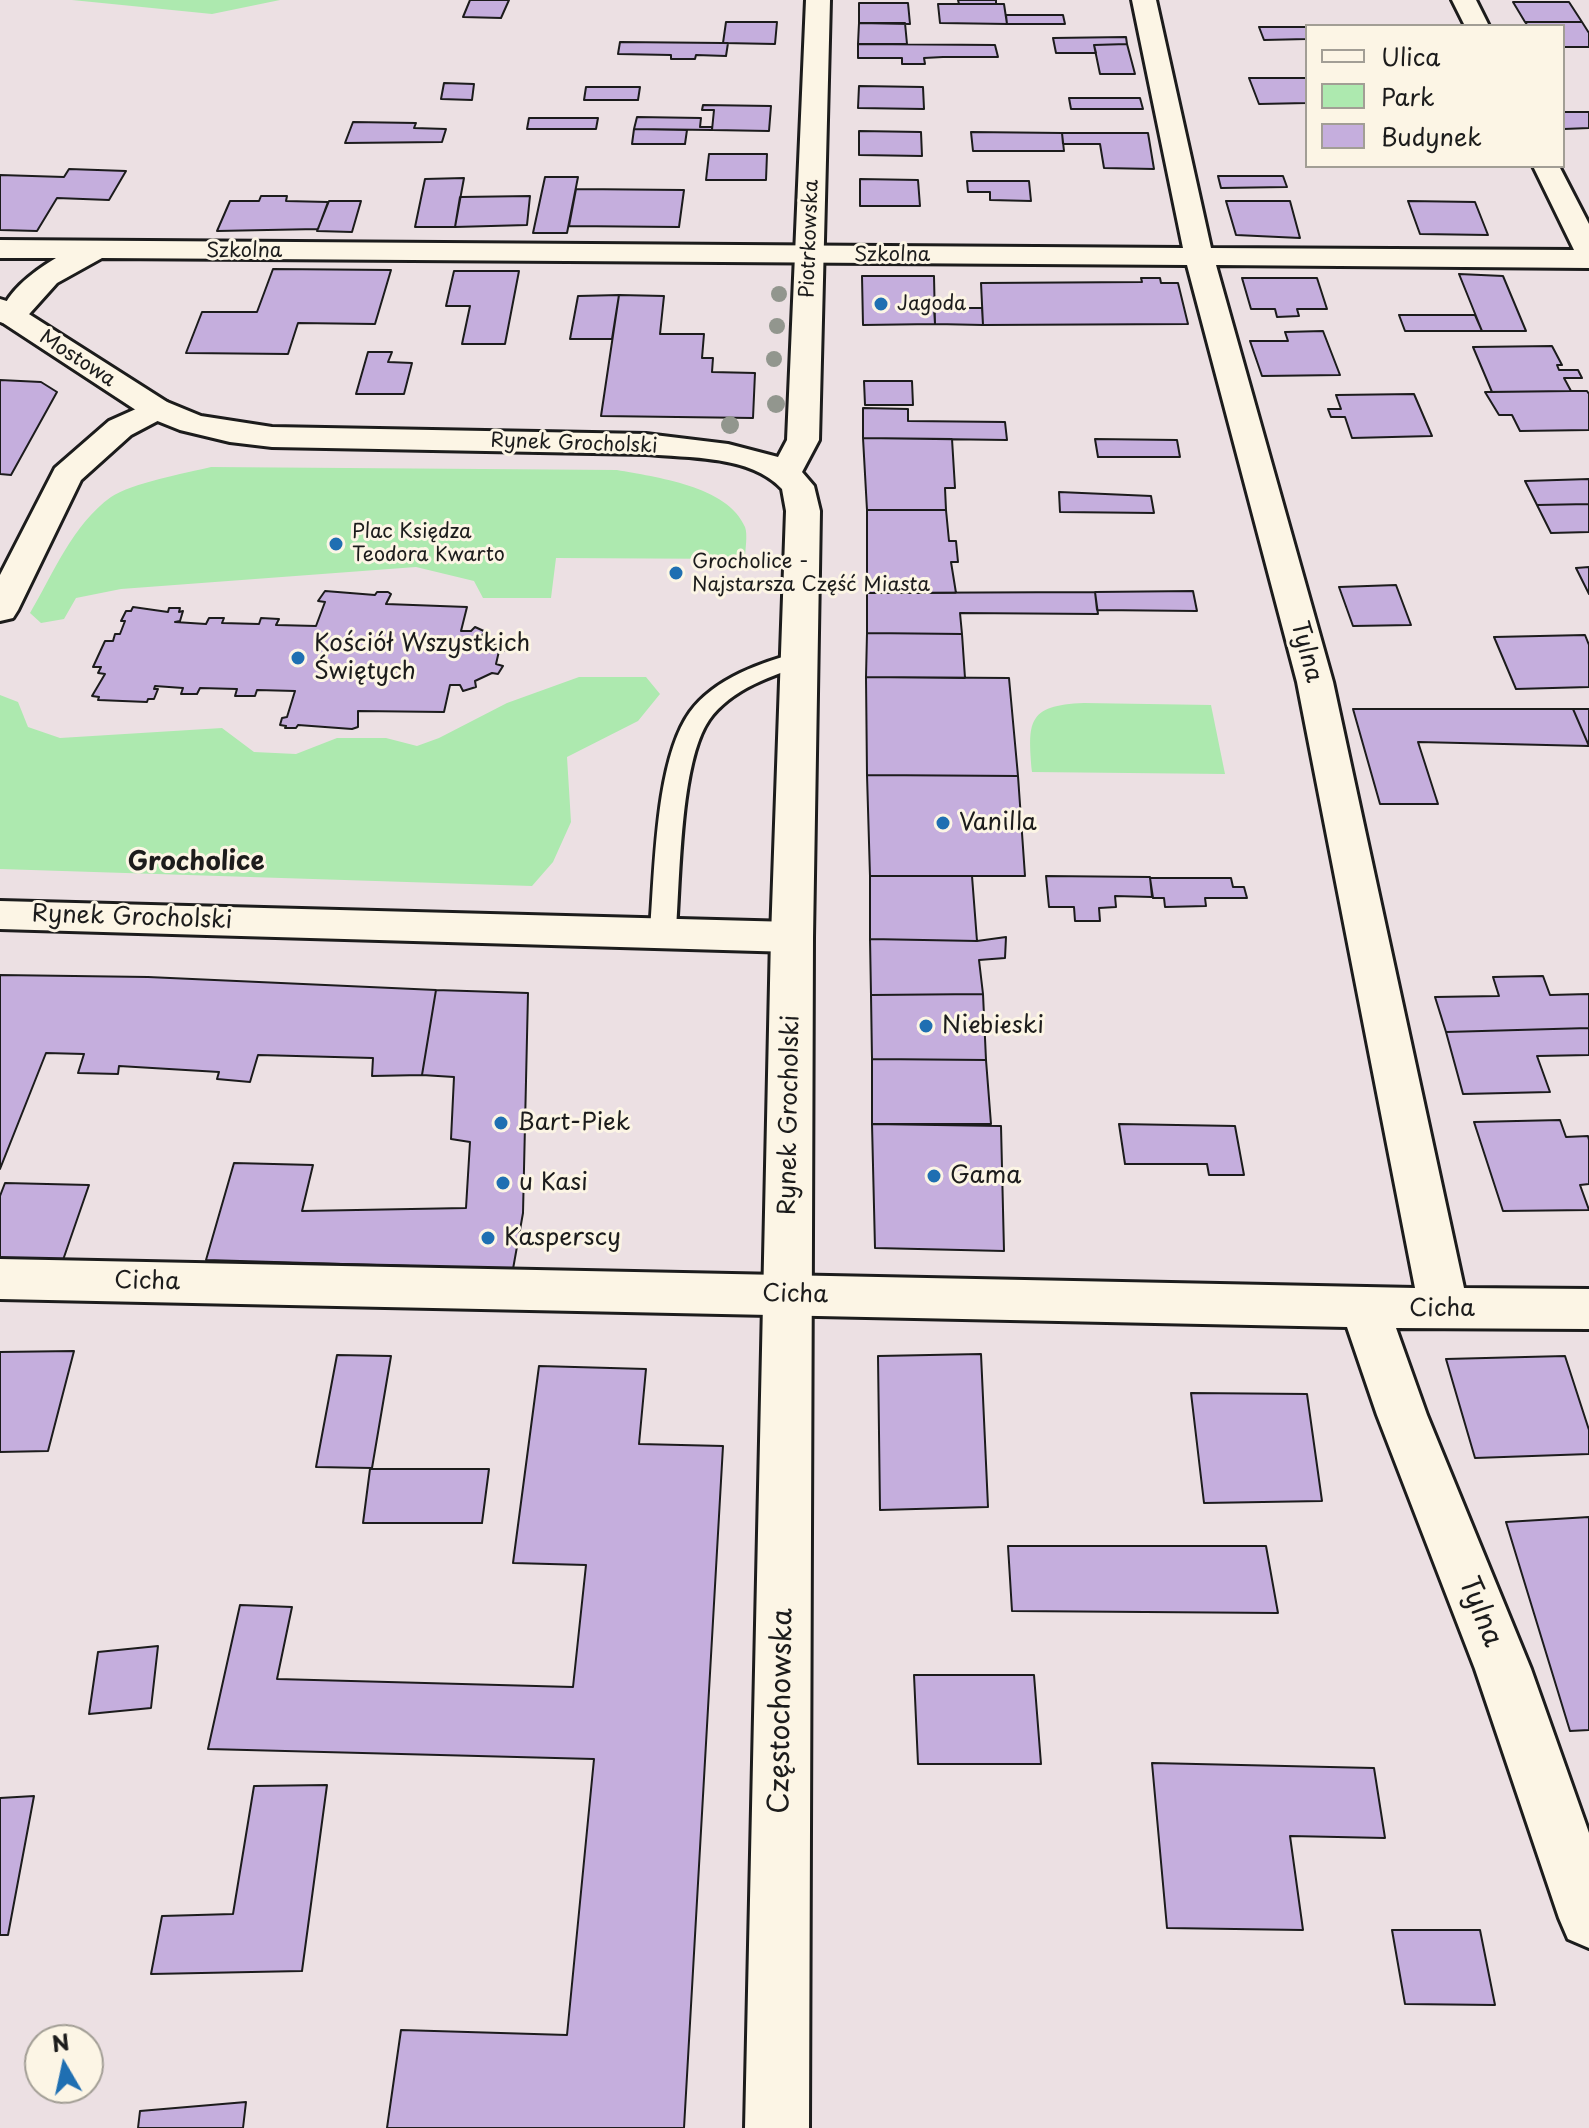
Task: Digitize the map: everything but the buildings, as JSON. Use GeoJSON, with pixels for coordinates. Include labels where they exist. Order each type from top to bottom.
{"type":"FeatureCollection","features":[{"type":"Feature","properties":{"kind":"street","name":"Piotrkowska"},"geometry":{"type":"LineString","coordinates":[[785,473],[803,440],[818,0]]}},
{"type":"Feature","properties":{"kind":"street","name":"Tylna"},"geometry":{"type":"LineString","coordinates":[[1144,0],[1199,257],[1315,682],[1444,1310]]}},
{"type":"Feature","properties":{"kind":"street"},"geometry":{"type":"LineString","coordinates":[[1464,0],[1476,24]]}},
{"type":"Feature","properties":{"kind":"street"},"geometry":{"type":"LineString","coordinates":[[1547,168],[1589,252]]}},
{"type":"Feature","properties":{"kind":"street","name":"Szkolna"},"geometry":{"type":"LineString","coordinates":[[0,249],[1589,259]]}},
{"type":"Feature","properties":{"kind":"street","name":"Szkolna"},"geometry":{"type":"LineString","coordinates":[[6,312],[59,265],[98,250]]}},
{"type":"Feature","properties":{"kind":"street","name":"Mostowa"},"geometry":{"type":"LineString","coordinates":[[6,312],[156,409]]}},
{"type":"Feature","properties":{"kind":"street"},"geometry":{"type":"LineString","coordinates":[[0,610],[67,475],[120,428],[156,409]]}},
{"type":"Feature","properties":{"kind":"street","name":"Rynek Grocholski"},"geometry":{"type":"LineString","coordinates":[[156,409],[191,423],[272,437],[646,444],[703,449],[746,458],[785,473],[797,487],[803,511],[792,937],[788,1294]]}},
{"type":"Feature","properties":{"kind":"street","name":"Rynek Grocholski"},"geometry":{"type":"LineString","coordinates":[[0,915],[792,937]]}},
{"type":"Feature","properties":{"kind":"street","name":"Cicha"},"geometry":{"type":"LineString","coordinates":[[0,1279],[1444,1310],[1589,1309]]}},
{"type":"Feature","properties":{"kind":"street","name":"Częstochowska"},"geometry":{"type":"LineString","coordinates":[[777,2128],[788,1294]]}},
{"type":"Feature","properties":{"kind":"street","name":"Tylna"},"geometry":{"type":"LineString","coordinates":[[1365,1308],[1402,1415],[1503,1669],[1589,1918]]}},
{"type":"Feature","properties":{"kind":"lane"},"geometry":{"type":"LineString","coordinates":[[663,932],[682,752],[699,717],[760,670],[801,659]]}},
{"type":"Feature","properties":{"kind":"green space"},"geometry":{"type":"Polygon","coordinates":[[[72,0],[280,0],[212,14],[72,0]]]}},
{"type":"Feature","properties":{"kind":"green space"},"geometry":{"type":"Polygon","coordinates":[[[211,467],[617,470],[689,486],[723,502],[736,513],[745,527],[745,559],[556,558],[551,598],[483,598],[474,581],[416,567],[121,589],[76,598],[64,619],[41,623],[30,613],[75,535],[111,497],[145,483],[211,467]]]}},
{"type":"Feature","properties":{"kind":"green space"},"geometry":{"type":"Polygon","coordinates":[[[579,677],[646,677],[660,694],[638,721],[567,757],[571,822],[553,862],[532,886],[0,869],[0,695],[18,702],[28,727],[60,738],[222,728],[254,752],[296,754],[337,738],[386,738],[417,746],[507,703],[579,677]]]}},
{"type":"Feature","properties":{"kind":"green space"},"geometry":{"type":"Polygon","coordinates":[[[1084,703],[1211,705],[1225,774],[1032,772],[1030,741],[1035,720],[1051,708],[1084,703]]]}},
{"type":"Feature","properties":{"kind":"place","name":"Jagoda"},"geometry":{"type":"Point","coordinates":[881,304]}},
{"type":"Feature","properties":{"kind":"place","name":"Plac Księdza Teodora Kwarto"},"geometry":{"type":"Point","coordinates":[336,544]}},
{"type":"Feature","properties":{"kind":"place","name":"Grocholice - Najstarsza Część Miasta"},"geometry":{"type":"Point","coordinates":[676,573]}},
{"type":"Feature","properties":{"kind":"place","name":"Kościół Wszystkich Świętych"},"geometry":{"type":"Point","coordinates":[298,658]}},
{"type":"Feature","properties":{"kind":"place","name":"Vanilla"},"geometry":{"type":"Point","coordinates":[943,823]}},
{"type":"Feature","properties":{"kind":"place","name":"Niebieski"},"geometry":{"type":"Point","coordinates":[926,1026]}},
{"type":"Feature","properties":{"kind":"place","name":"Bart-Piek"},"geometry":{"type":"Point","coordinates":[501,1123]}},
{"type":"Feature","properties":{"kind":"place","name":"Gama"},"geometry":{"type":"Point","coordinates":[934,1176]}},
{"type":"Feature","properties":{"kind":"place","name":"u Kasi"},"geometry":{"type":"Point","coordinates":[503,1183]}},
{"type":"Feature","properties":{"kind":"place","name":"Kasperscy"},"geometry":{"type":"Point","coordinates":[488,1238]}},
{"type":"Feature","properties":{"kind":"district","name":"Grocholice"},"geometry":{"type":"Point","coordinates":[196,863]}}]}
